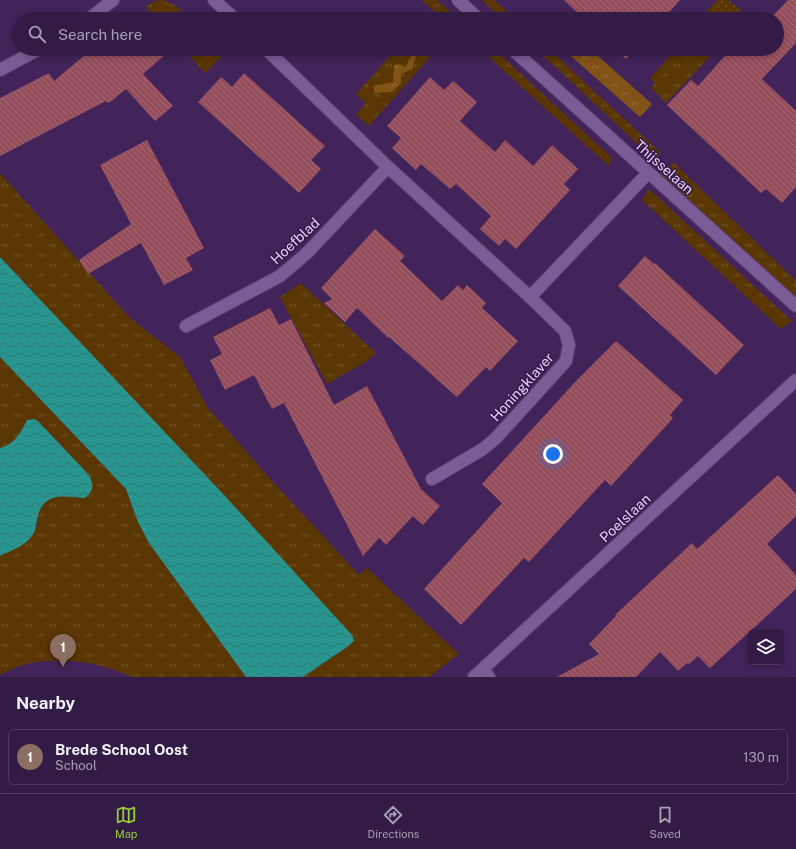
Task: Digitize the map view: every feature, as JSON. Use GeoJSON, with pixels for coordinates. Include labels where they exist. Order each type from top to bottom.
{"type":"FeatureCollection","features":[{"type":"Feature","properties":{"kind":"street"},"geometry":{"type":"LineString","coordinates":[[98,12],[114,0]]}},
{"type":"Feature","properties":{"kind":"street"},"geometry":{"type":"LineString","coordinates":[[214,0],[227,12]]}},
{"type":"Feature","properties":{"kind":"street"},"geometry":{"type":"LineString","coordinates":[[458,0],[471,12]]}},
{"type":"Feature","properties":{"kind":"street"},"geometry":{"type":"LineString","coordinates":[[0,70],[25,56]]}},
{"type":"Feature","properties":{"kind":"street"},"geometry":{"type":"LineString","coordinates":[[273,56],[388,167],[530,297],[648,173]]}},
{"type":"Feature","properties":{"kind":"street","name":"Thijsselaan"},"geometry":{"type":"LineString","coordinates":[[520,56],[796,306]]}},
{"type":"Feature","properties":{"kind":"street","name":"Hoefblad"},"geometry":{"type":"LineString","coordinates":[[186,326],[280,276],[307,254],[388,167]]}},
{"type":"Feature","properties":{"kind":"street","name":"Honingklaver"},"geometry":{"type":"LineString","coordinates":[[432,479],[483,449],[492,442],[566,361],[569,345],[565,330],[530,297]]}},
{"type":"Feature","properties":{"kind":"street","name":"Poelslaan"},"geometry":{"type":"LineString","coordinates":[[482,675],[796,380]]}},
{"type":"Feature","properties":{"kind":"green space"},"geometry":{"type":"Polygon","coordinates":[[[165,0],[183,12],[151,12],[146,7],[153,2],[165,0]]]}},
{"type":"Feature","properties":{"kind":"green space"},"geometry":{"type":"Polygon","coordinates":[[[422,0],[437,0],[450,12],[435,12],[422,0]]]}},
{"type":"Feature","properties":{"kind":"green space"},"geometry":{"type":"Polygon","coordinates":[[[482,0],[494,0],[507,12],[495,12],[482,0]]]}},
{"type":"Feature","properties":{"kind":"green space"},"geometry":{"type":"Polygon","coordinates":[[[717,0],[728,0],[742,11],[741,12],[706,12],[717,0]]]}},
{"type":"Feature","properties":{"kind":"green space"},"geometry":{"type":"Polygon","coordinates":[[[190,56],[222,56],[205,73],[190,56]]]}},
{"type":"Feature","properties":{"kind":"green space"},"geometry":{"type":"Polygon","coordinates":[[[390,56],[431,56],[369,126],[356,115],[366,103],[356,94],[390,56]]]}},
{"type":"Feature","properties":{"kind":"green space"},"geometry":{"type":"Polygon","coordinates":[[[411,56],[416,56],[412,69],[401,74],[401,83],[392,92],[374,93],[374,86],[393,82],[394,65],[399,64],[406,67],[411,56]]]}},
{"type":"Feature","properties":{"kind":"green space"},"geometry":{"type":"Polygon","coordinates":[[[488,56],[502,56],[612,158],[609,166],[488,56]]]}},
{"type":"Feature","properties":{"kind":"green space"},"geometry":{"type":"Polygon","coordinates":[[[544,56],[557,56],[661,153],[655,160],[544,56]]]}},
{"type":"Feature","properties":{"kind":"green space"},"geometry":{"type":"Polygon","coordinates":[[[571,56],[598,56],[652,104],[640,117],[571,56]]]}},
{"type":"Feature","properties":{"kind":"green space"},"geometry":{"type":"Polygon","coordinates":[[[670,56],[710,56],[666,103],[651,88],[655,83],[650,78],[670,56]]]}},
{"type":"Feature","properties":{"kind":"green space"},"geometry":{"type":"Polygon","coordinates":[[[674,163],[796,281],[796,297],[660,173],[674,163]]]}},
{"type":"Feature","properties":{"kind":"green space"},"geometry":{"type":"Polygon","coordinates":[[[0,173],[130,318],[180,357],[208,408],[264,472],[359,575],[367,568],[459,654],[429,677],[303,677],[347,647],[27,285],[0,257],[0,173]]]}},
{"type":"Feature","properties":{"kind":"green space"},"geometry":{"type":"Polygon","coordinates":[[[649,189],[792,321],[781,329],[642,200],[649,189]]]}},
{"type":"Feature","properties":{"kind":"green space"},"geometry":{"type":"Polygon","coordinates":[[[301,283],[376,353],[367,361],[327,384],[280,297],[301,283]]]}},
{"type":"Feature","properties":{"kind":"green space"},"geometry":{"type":"Polygon","coordinates":[[[0,357],[126,489],[138,522],[149,543],[246,677],[132,677],[94,664],[66,661],[26,664],[0,675],[0,556],[24,543],[37,526],[38,513],[43,504],[53,497],[79,497],[89,475],[38,421],[34,419],[27,420],[20,433],[13,441],[0,448],[0,357]]]}},
{"type":"Feature","properties":{"kind":"water"},"geometry":{"type":"Polygon","coordinates":[[[0,257],[225,496],[352,635],[354,641],[303,677],[246,677],[149,543],[138,522],[126,489],[0,357],[0,257]]]}},
{"type":"Feature","properties":{"kind":"water"},"geometry":{"type":"Polygon","coordinates":[[[34,419],[38,421],[89,475],[92,482],[92,490],[85,498],[65,496],[53,498],[47,501],[39,512],[35,530],[29,540],[17,548],[0,556],[0,448],[13,441],[20,433],[27,420],[34,419]]]}},
{"type":"Feature","properties":{"kind":"building"},"geometry":{"type":"Polygon","coordinates":[[[564,0],[680,0],[669,12],[577,12],[564,0]]]}},
{"type":"Feature","properties":{"kind":"building"},"geometry":{"type":"Polygon","coordinates":[[[788,0],[796,0],[796,43],[784,56],[784,12],[777,12],[788,0]]]}},
{"type":"Feature","properties":{"kind":"building"},"geometry":{"type":"Polygon","coordinates":[[[84,56],[164,56],[143,74],[173,106],[155,121],[126,89],[109,103],[106,101],[0,156],[0,98],[49,73],[54,81],[84,56]]]}},
{"type":"Feature","properties":{"kind":"building"},"geometry":{"type":"Polygon","coordinates":[[[725,56],[784,56],[762,79],[796,111],[796,187],[782,203],[766,189],[761,193],[667,105],[691,80],[698,86],[725,56]]]}},
{"type":"Feature","properties":{"kind":"building"},"geometry":{"type":"Polygon","coordinates":[[[244,73],[325,146],[311,160],[321,169],[299,193],[198,102],[221,77],[232,87],[244,73]]]}},
{"type":"Feature","properties":{"kind":"building"},"geometry":{"type":"Polygon","coordinates":[[[430,77],[444,90],[453,81],[477,102],[460,121],[495,152],[505,140],[533,166],[552,145],[578,169],[564,184],[570,190],[516,249],[505,239],[499,246],[480,229],[491,216],[456,184],[450,189],[421,164],[416,170],[392,148],[401,138],[387,126],[430,77]]]}},
{"type":"Feature","properties":{"kind":"building"},"geometry":{"type":"Polygon","coordinates":[[[147,140],[204,248],[186,258],[193,270],[164,285],[141,243],[88,274],[79,260],[131,224],[100,165],[147,140]]]}},
{"type":"Feature","properties":{"kind":"building"},"geometry":{"type":"Polygon","coordinates":[[[375,229],[405,256],[400,261],[442,301],[458,285],[463,290],[467,285],[486,303],[482,308],[518,341],[490,371],[486,367],[457,397],[389,337],[388,338],[357,308],[345,322],[324,303],[332,299],[321,288],[375,229]]]}},
{"type":"Feature","properties":{"kind":"building"},"geometry":{"type":"Polygon","coordinates":[[[645,256],[654,264],[655,263],[744,345],[716,375],[618,286],[645,256]]]}},
{"type":"Feature","properties":{"kind":"building"},"geometry":{"type":"Polygon","coordinates":[[[270,308],[279,325],[291,319],[334,405],[367,386],[421,489],[440,506],[423,525],[413,516],[386,545],[379,538],[363,556],[284,403],[272,409],[254,375],[225,390],[210,360],[222,354],[213,337],[270,308]]]}},
{"type":"Feature","properties":{"kind":"building"},"geometry":{"type":"Polygon","coordinates":[[[616,341],[683,400],[670,415],[673,418],[611,486],[605,480],[529,562],[524,558],[461,625],[424,589],[502,503],[482,484],[577,380],[616,341]]]}},
{"type":"Feature","properties":{"kind":"building"},"geometry":{"type":"Polygon","coordinates":[[[778,475],[796,494],[796,516],[767,544],[796,575],[796,589],[752,629],[748,629],[748,633],[710,668],[698,656],[678,671],[660,652],[636,677],[557,677],[599,654],[589,644],[616,616],[615,615],[692,543],[697,549],[778,475]]]}},
{"type":"Feature","properties":{"kind":"place","name":"Brede School Oost"},"geometry":{"type":"Point","coordinates":[63,667]}}]}
